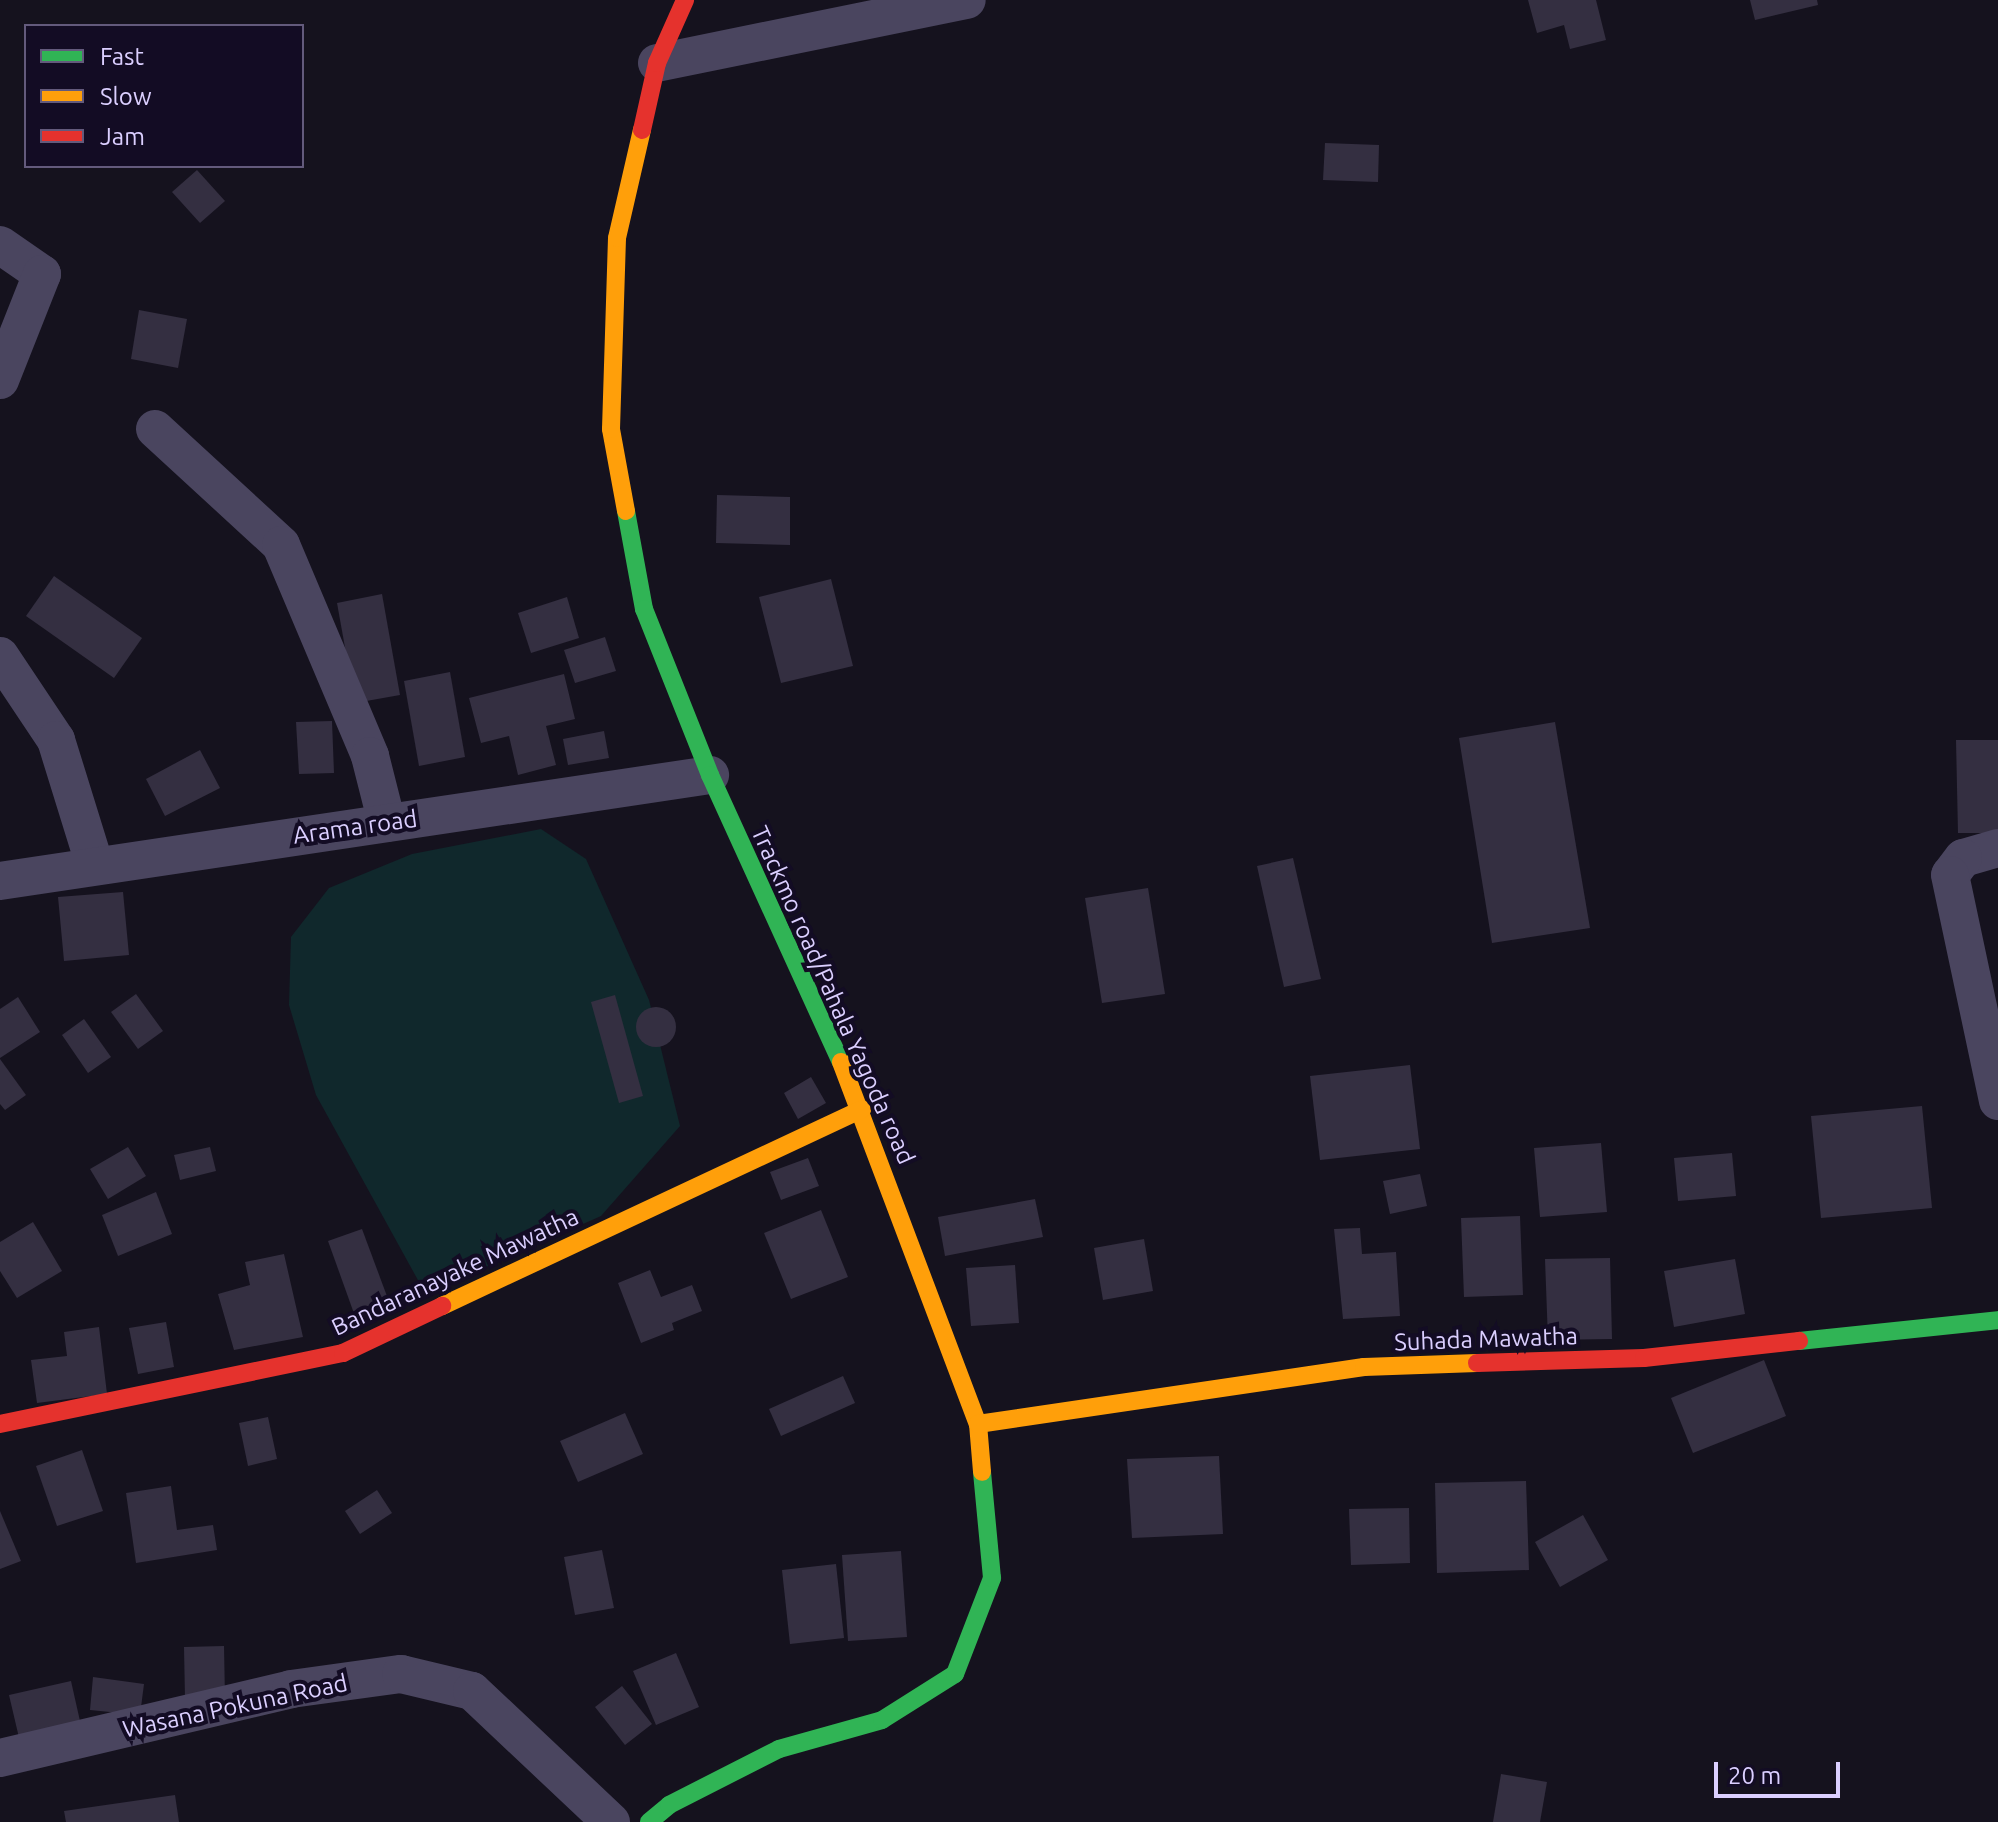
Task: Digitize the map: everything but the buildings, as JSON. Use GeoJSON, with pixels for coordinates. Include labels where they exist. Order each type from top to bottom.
{"type":"FeatureCollection","features":[{"type":"Feature","properties":{"kind":"street","name":"Trackmo road/Pahala Yagoda road"},"geometry":{"type":"LineString","coordinates":[[649,1822],[669,1805],[779,1749],[882,1720],[955,1674],[992,1578],[978,1424],[862,1109],[710,775],[644,609],[611,429],[617,238],[657,63],[685,0]]}},
{"type":"Feature","properties":{"kind":"street"},"geometry":{"type":"LineString","coordinates":[[657,63],[967,0]]}},
{"type":"Feature","properties":{"kind":"street"},"geometry":{"type":"LineString","coordinates":[[0,245],[42,274],[0,380]]}},
{"type":"Feature","properties":{"kind":"street"},"geometry":{"type":"LineString","coordinates":[[155,429],[281,545],[370,756],[387,823]]}},
{"type":"Feature","properties":{"kind":"street"},"geometry":{"type":"LineString","coordinates":[[0,656],[56,740],[94,863]]}},
{"type":"Feature","properties":{"kind":"street","name":"Arama road"},"geometry":{"type":"LineString","coordinates":[[0,881],[94,863],[710,775]]}},
{"type":"Feature","properties":{"kind":"street"},"geometry":{"type":"LineString","coordinates":[[1998,848],[1963,858],[1950,875],[1986,992],[1998,1101]]}},
{"type":"Feature","properties":{"kind":"street","name":"Bandaranayake Mawatha"},"geometry":{"type":"LineString","coordinates":[[0,1424],[343,1353],[862,1109]]}},
{"type":"Feature","properties":{"kind":"street","name":"Suhada Mawatha"},"geometry":{"type":"LineString","coordinates":[[978,1424],[1364,1367],[1644,1358],[1998,1320]]}},
{"type":"Feature","properties":{"kind":"street","name":"Wasana Pokuna Road"},"geometry":{"type":"LineString","coordinates":[[0,1758],[291,1689],[401,1674],[472,1691],[611,1822]]}},
{"type":"Feature","properties":{"kind":"green space"},"geometry":{"type":"Polygon","coordinates":[[[541,829],[586,859],[649,1000],[680,1126],[601,1216],[489,1266],[419,1282],[316,1095],[289,1005],[291,937],[329,888],[412,854],[541,829]]]}},
{"type":"Feature","properties":{"kind":"traffic: fast"},"geometry":{"type":"LineString","coordinates":[[626,511],[644,609],[710,775],[841,1062]]}},
{"type":"Feature","properties":{"kind":"traffic: fast"},"geometry":{"type":"LineString","coordinates":[[1799,1341],[1998,1320]]}},
{"type":"Feature","properties":{"kind":"traffic: fast"},"geometry":{"type":"LineString","coordinates":[[649,1822],[669,1805],[779,1749],[882,1720],[955,1674],[992,1578],[982,1472]]}},
{"type":"Feature","properties":{"kind":"traffic: slow"},"geometry":{"type":"LineString","coordinates":[[626,511],[611,429],[617,238],[642,130]]}},
{"type":"Feature","properties":{"kind":"traffic: slow"},"geometry":{"type":"LineString","coordinates":[[841,1062],[978,1424],[982,1472]]}},
{"type":"Feature","properties":{"kind":"traffic: slow"},"geometry":{"type":"LineString","coordinates":[[442,1306],[862,1109]]}},
{"type":"Feature","properties":{"kind":"traffic: slow"},"geometry":{"type":"LineString","coordinates":[[978,1424],[1364,1367],[1477,1363]]}},
{"type":"Feature","properties":{"kind":"traffic: jam"},"geometry":{"type":"LineString","coordinates":[[642,130],[657,63],[685,0]]}},
{"type":"Feature","properties":{"kind":"traffic: jam"},"geometry":{"type":"LineString","coordinates":[[0,1424],[343,1353],[442,1306]]}},
{"type":"Feature","properties":{"kind":"traffic: jam"},"geometry":{"type":"LineString","coordinates":[[1477,1363],[1644,1358],[1799,1341]]}}]}
